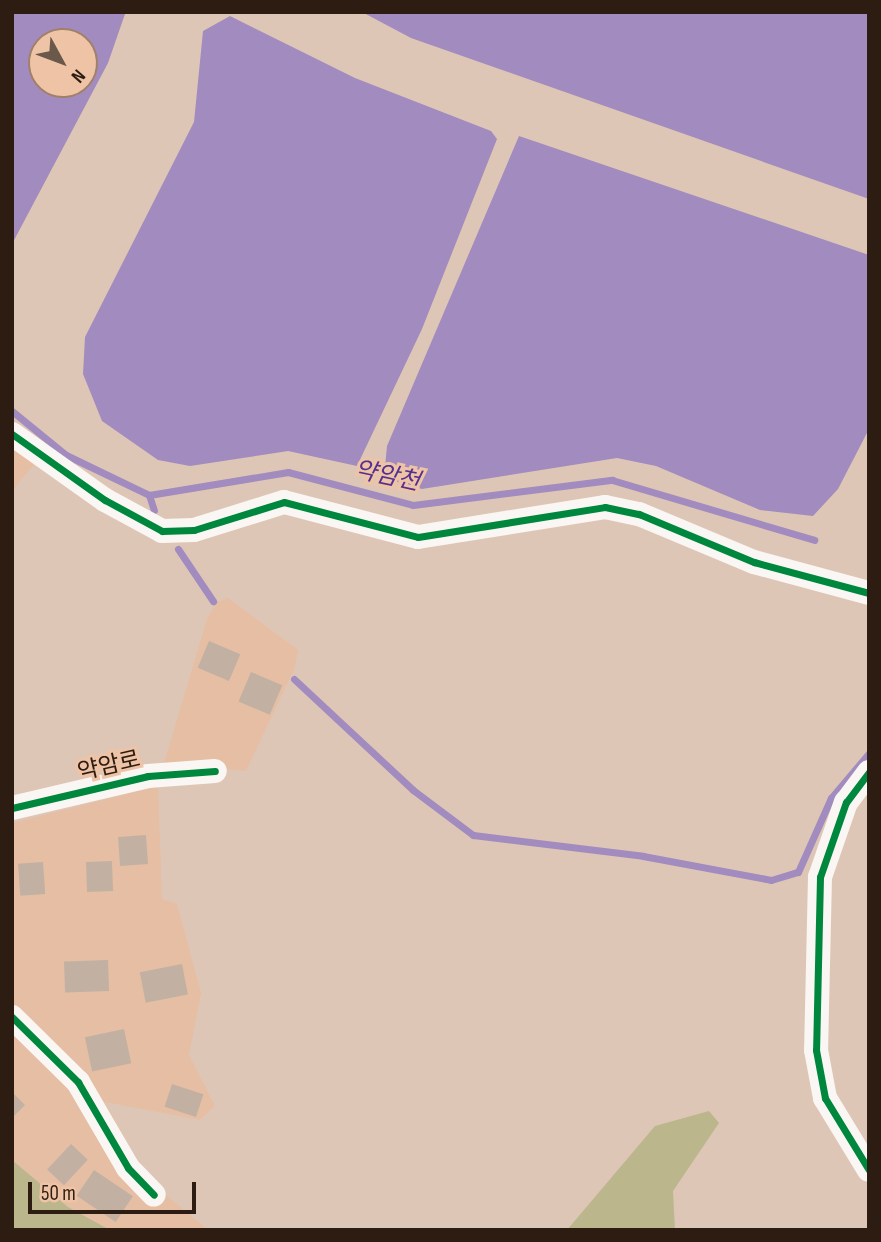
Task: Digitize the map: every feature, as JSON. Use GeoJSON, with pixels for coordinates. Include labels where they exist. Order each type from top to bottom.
{"type":"FeatureCollection","features":[{"type":"Feature","properties":{"kind":"street"},"geometry":{"type":"LineString","coordinates":[[12,434],[105,500],[162,531],[194,530],[284,502],[418,537],[605,507],[639,514],[754,562],[869,593]]}},
{"type":"Feature","properties":{"kind":"street","name":"약암로"},"geometry":{"type":"LineString","coordinates":[[12,808],[148,776],[215,771]]}},
{"type":"Feature","properties":{"kind":"street"},"geometry":{"type":"LineString","coordinates":[[869,772],[846,803],[820,877],[816,1051],[825,1098],[869,1170]]}},
{"type":"Feature","properties":{"kind":"street"},"geometry":{"type":"LineString","coordinates":[[12,1017],[78,1082],[128,1168],[154,1195]]}},
{"type":"Feature","properties":{"kind":"shaded area"},"geometry":{"type":"Polygon","coordinates":[[[12,444],[36,462],[12,491],[12,444]]]}},
{"type":"Feature","properties":{"kind":"shaded area"},"geometry":{"type":"Polygon","coordinates":[[[228,598],[298,650],[295,667],[246,771],[164,763],[207,619],[217,602],[228,598]]]}},
{"type":"Feature","properties":{"kind":"shaded area"},"geometry":{"type":"Polygon","coordinates":[[[158,786],[162,899],[177,904],[201,993],[189,1055],[215,1106],[200,1120],[105,1102],[148,1180],[208,1230],[110,1230],[68,1207],[12,1160],[12,823],[158,786]]]}},
{"type":"Feature","properties":{"kind":"shaded area"},"geometry":{"type":"Polygon","coordinates":[[[709,1111],[719,1123],[673,1191],[675,1230],[567,1230],[655,1126],[709,1111]]]}},
{"type":"Feature","properties":{"kind":"shaded area"},"geometry":{"type":"Polygon","coordinates":[[[12,1160],[68,1207],[110,1230],[12,1230],[12,1160]]]}},
{"type":"Feature","properties":{"kind":"water"},"geometry":{"type":"Polygon","coordinates":[[[12,12],[125,14],[108,63],[98,82],[98,28],[28,28],[28,98],[89,98],[12,244],[12,12]]]}},
{"type":"Feature","properties":{"kind":"water"},"geometry":{"type":"Polygon","coordinates":[[[362,12],[869,12],[869,199],[411,38],[362,12]]]}},
{"type":"Feature","properties":{"kind":"water"},"geometry":{"type":"Polygon","coordinates":[[[230,16],[355,78],[491,131],[497,139],[422,329],[357,466],[288,451],[190,466],[158,460],[102,421],[83,374],[85,337],[194,122],[203,31],[230,16]]]}},
{"type":"Feature","properties":{"kind":"water"},"geometry":{"type":"Polygon","coordinates":[[[519,136],[869,255],[869,429],[838,489],[813,516],[760,510],[656,466],[617,458],[422,489],[384,478],[387,446],[519,136]]]}},
{"type":"Feature","properties":{"kind":"building"},"geometry":{"type":"Polygon","coordinates":[[[209,641],[240,654],[229,681],[198,668],[209,641]]]}},
{"type":"Feature","properties":{"kind":"building"},"geometry":{"type":"Polygon","coordinates":[[[251,672],[282,685],[270,715],[238,701],[251,672]]]}},
{"type":"Feature","properties":{"kind":"building"},"geometry":{"type":"Polygon","coordinates":[[[146,835],[148,864],[120,866],[118,837],[146,835]]]}},
{"type":"Feature","properties":{"kind":"building"},"geometry":{"type":"Polygon","coordinates":[[[112,861],[113,891],[87,892],[86,862],[112,861]]]}},
{"type":"Feature","properties":{"kind":"building"},"geometry":{"type":"Polygon","coordinates":[[[43,862],[45,894],[20,896],[18,864],[43,862]]]}},
{"type":"Feature","properties":{"kind":"building"},"geometry":{"type":"Polygon","coordinates":[[[108,960],[109,991],[65,993],[64,962],[108,960]]]}},
{"type":"Feature","properties":{"kind":"building"},"geometry":{"type":"Polygon","coordinates":[[[182,964],[188,994],[146,1003],[140,972],[182,964]]]}},
{"type":"Feature","properties":{"kind":"building"},"geometry":{"type":"Polygon","coordinates":[[[124,1029],[131,1063],[92,1072],[85,1037],[124,1029]]]}},
{"type":"Feature","properties":{"kind":"building"},"geometry":{"type":"Polygon","coordinates":[[[172,1084],[203,1094],[196,1117],[165,1107],[172,1084]]]}},
{"type":"Feature","properties":{"kind":"building"},"geometry":{"type":"Polygon","coordinates":[[[12,1092],[25,1105],[12,1118],[12,1092]]]}},
{"type":"Feature","properties":{"kind":"building"},"geometry":{"type":"Polygon","coordinates":[[[71,1144],[88,1160],[64,1185],[47,1170],[71,1144]]]}},
{"type":"Feature","properties":{"kind":"building"},"geometry":{"type":"Polygon","coordinates":[[[94,1170],[133,1196],[116,1222],[77,1196],[94,1170]]]}},
{"type":"Feature","properties":{"kind":"waterway","name":"약암천"},"geometry":{"type":"LineString","coordinates":[[12,411],[66,455],[149,495],[288,472],[413,505],[612,480],[814,540]]}},
{"type":"Feature","properties":{"kind":"waterway"},"geometry":{"type":"LineString","coordinates":[[149,495],[154,510]]}},
{"type":"Feature","properties":{"kind":"waterway"},"geometry":{"type":"LineString","coordinates":[[178,549],[213,601]]}},
{"type":"Feature","properties":{"kind":"waterway"},"geometry":{"type":"LineString","coordinates":[[294,679],[413,790],[473,835],[643,856],[771,880],[798,872],[831,798],[869,753]]}},
{"type":"Feature","properties":{"kind":"cycle path"},"geometry":{"type":"LineString","coordinates":[[12,434],[105,500],[162,531],[194,530],[284,502],[418,537],[605,507],[639,514],[754,562],[869,593]]}},
{"type":"Feature","properties":{"kind":"cycle path"},"geometry":{"type":"LineString","coordinates":[[12,808],[148,776],[215,771]]}},
{"type":"Feature","properties":{"kind":"cycle path"},"geometry":{"type":"LineString","coordinates":[[869,772],[846,802],[820,877],[816,1050],[825,1098],[869,1170]]}},
{"type":"Feature","properties":{"kind":"cycle path"},"geometry":{"type":"LineString","coordinates":[[12,1017],[78,1082],[128,1168],[154,1195]]}}]}
